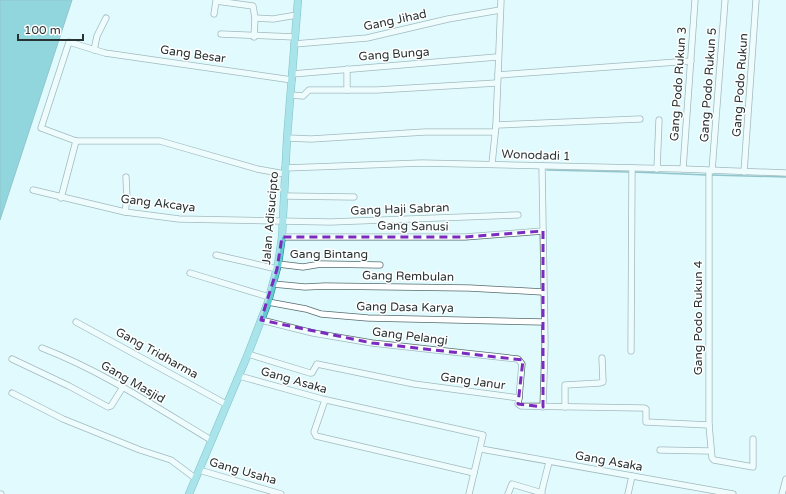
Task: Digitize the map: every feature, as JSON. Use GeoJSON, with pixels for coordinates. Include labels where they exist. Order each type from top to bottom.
{"type":"FeatureCollection","features":[{"type":"Feature","properties":{"kind":"main road","name":"Jalan Adisucipto"},"geometry":{"type":"LineString","coordinates":[[189,494],[248,354],[261,320],[278,266],[282,237],[287,138],[298,0]]}},
{"type":"Feature","properties":{"kind":"street"},"geometry":{"type":"LineString","coordinates":[[492,164],[498,75],[500,0]]}},
{"type":"Feature","properties":{"kind":"street","name":"Gang Podo Rukun 3"},"geometry":{"type":"LineString","coordinates":[[683,169],[695,0]]}},
{"type":"Feature","properties":{"kind":"street","name":"Gang Podo Rukun 5"},"geometry":{"type":"LineString","coordinates":[[710,171],[725,0]]}},
{"type":"Feature","properties":{"kind":"street","name":"Gang Podo Rukun"},"geometry":{"type":"LineString","coordinates":[[744,172],[756,0]]}},
{"type":"Feature","properties":{"kind":"street"},"geometry":{"type":"LineString","coordinates":[[214,14],[216,1],[253,6],[255,18],[254,37]]}},
{"type":"Feature","properties":{"kind":"street","name":"Gang Jihad"},"geometry":{"type":"LineString","coordinates":[[221,34],[294,40],[367,38],[448,19],[500,10]]}},
{"type":"Feature","properties":{"kind":"street"},"geometry":{"type":"LineString","coordinates":[[255,18],[273,19],[297,15]]}},
{"type":"Feature","properties":{"kind":"street"},"geometry":{"type":"LineString","coordinates":[[94,50],[106,18]]}},
{"type":"Feature","properties":{"kind":"street","name":"Gang Besar"},"geometry":{"type":"LineString","coordinates":[[41,126],[68,43],[94,50],[292,77]]}},
{"type":"Feature","properties":{"kind":"street","name":"Gang Bunga"},"geometry":{"type":"LineString","coordinates":[[292,77],[347,69],[498,57]]}},
{"type":"Feature","properties":{"kind":"street"},"geometry":{"type":"LineString","coordinates":[[498,75],[691,61]]}},
{"type":"Feature","properties":{"kind":"street"},"geometry":{"type":"LineString","coordinates":[[347,69],[347,90]]}},
{"type":"Feature","properties":{"kind":"street"},"geometry":{"type":"LineString","coordinates":[[291,95],[303,96],[309,90],[347,90],[497,83]]}},
{"type":"Feature","properties":{"kind":"street"},"geometry":{"type":"LineString","coordinates":[[287,138],[311,139],[640,119]]}},
{"type":"Feature","properties":{"kind":"street"},"geometry":{"type":"LineString","coordinates":[[658,169],[659,120]]}},
{"type":"Feature","properties":{"kind":"street","name":"Wonodadi 1"},"geometry":{"type":"LineString","coordinates":[[41,126],[41,129],[76,141],[160,141],[257,169],[285,171],[422,163],[786,173]]}},
{"type":"Feature","properties":{"kind":"street"},"geometry":{"type":"LineString","coordinates":[[61,198],[76,141]]}},
{"type":"Feature","properties":{"kind":"street"},"geometry":{"type":"LineString","coordinates":[[542,166],[544,322],[543,407]]}},
{"type":"Feature","properties":{"kind":"street"},"geometry":{"type":"LineString","coordinates":[[631,351],[630,304],[632,168]]}},
{"type":"Feature","properties":{"kind":"street","name":"Gang Podo Rukun 4"},"geometry":{"type":"LineString","coordinates":[[710,171],[710,451]]}},
{"type":"Feature","properties":{"kind":"street"},"geometry":{"type":"LineString","coordinates":[[125,212],[127,199],[126,177]]}},
{"type":"Feature","properties":{"kind":"street","name":"Gang Akcaya"},"geometry":{"type":"LineString","coordinates":[[33,190],[61,198],[125,212],[179,219],[283,220]]}},
{"type":"Feature","properties":{"kind":"street"},"geometry":{"type":"LineString","coordinates":[[284,196],[354,197]]}},
{"type":"Feature","properties":{"kind":"street","name":"Gang Haji Sabran"},"geometry":{"type":"LineString","coordinates":[[283,220],[330,222],[518,215]]}},
{"type":"Feature","properties":{"kind":"street","name":"Gang Sanusi"},"geometry":{"type":"LineString","coordinates":[[282,237],[459,238],[543,231]]}},
{"type":"Feature","properties":{"kind":"street","name":"Gang Bintang"},"geometry":{"type":"LineString","coordinates":[[216,255],[278,266],[303,267],[315,264],[380,264]]}},
{"type":"Feature","properties":{"kind":"street","name":"Gang Dasa Karya"},"geometry":{"type":"LineString","coordinates":[[190,273],[268,299],[321,314],[368,318],[544,322]]}},
{"type":"Feature","properties":{"kind":"street","name":"Gang Rembulan"},"geometry":{"type":"LineString","coordinates":[[273,284],[305,288],[325,286],[469,288],[543,292]]}},
{"type":"Feature","properties":{"kind":"street","name":"Gang Pelangi"},"geometry":{"type":"LineString","coordinates":[[261,320],[313,333],[372,343],[518,359],[522,364],[519,398]]}},
{"type":"Feature","properties":{"kind":"street","name":"Gang Tridharma"},"geometry":{"type":"LineString","coordinates":[[76,322],[226,404]]}},
{"type":"Feature","properties":{"kind":"street","name":"Gang Masjid"},"geometry":{"type":"LineString","coordinates":[[42,348],[80,364],[123,387],[211,440]]}},
{"type":"Feature","properties":{"kind":"street","name":"Gang Janur"},"geometry":{"type":"LineString","coordinates":[[248,354],[310,373],[312,373],[317,364],[414,384],[519,398],[519,406],[644,408],[646,410],[646,422],[709,425]]}},
{"type":"Feature","properties":{"kind":"street"},"geometry":{"type":"LineString","coordinates":[[565,407],[565,385],[603,382],[602,358]]}},
{"type":"Feature","properties":{"kind":"street"},"geometry":{"type":"LineString","coordinates":[[12,359],[69,386],[108,407],[112,406],[123,387]]}},
{"type":"Feature","properties":{"kind":"street","name":"Gang Asaka"},"geometry":{"type":"LineString","coordinates":[[239,376],[325,400],[482,434],[484,437],[481,448],[549,462],[733,494]]}},
{"type":"Feature","properties":{"kind":"street"},"geometry":{"type":"LineString","coordinates":[[12,393],[63,419],[140,450],[171,460],[195,478]]}},
{"type":"Feature","properties":{"kind":"street"},"geometry":{"type":"LineString","coordinates":[[325,400],[314,432],[317,436],[474,473]]}},
{"type":"Feature","properties":{"kind":"street"},"geometry":{"type":"LineString","coordinates":[[660,450],[710,451],[714,460],[753,467],[753,439]]}},
{"type":"Feature","properties":{"kind":"street"},"geometry":{"type":"LineString","coordinates":[[469,494],[481,448]]}},
{"type":"Feature","properties":{"kind":"street"},"geometry":{"type":"LineString","coordinates":[[508,494],[512,484],[541,493],[549,462]]}},
{"type":"Feature","properties":{"kind":"street","name":"Gang Usaha"},"geometry":{"type":"LineString","coordinates":[[198,470],[281,494]]}},
{"type":"Feature","properties":{"kind":"street"},"geometry":{"type":"LineString","coordinates":[[628,494],[632,476]]}},
{"type":"Feature","properties":{"kind":"street"},"geometry":{"type":"LineString","coordinates":[[782,494],[786,479]]}},
{"type":"Feature","properties":{"kind":"highlighted area"},"geometry":{"type":"Polygon","coordinates":[[[543,231],[543,407],[518,404],[523,360],[372,343],[261,320],[277,269],[282,237],[465,237],[543,231]]]}},
{"type":"Feature","properties":{"kind":"water"},"geometry":{"type":"Polygon","coordinates":[[[0,0],[72,0],[0,220],[0,0]]]}},
{"type":"Feature","properties":{"kind":"waterway"},"geometry":{"type":"LineString","coordinates":[[547,170],[629,172]]}},
{"type":"Feature","properties":{"kind":"waterway"},"geometry":{"type":"LineString","coordinates":[[633,172],[707,175]]}},
{"type":"Feature","properties":{"kind":"waterway"},"geometry":{"type":"LineString","coordinates":[[711,175],[786,177]]}}]}
